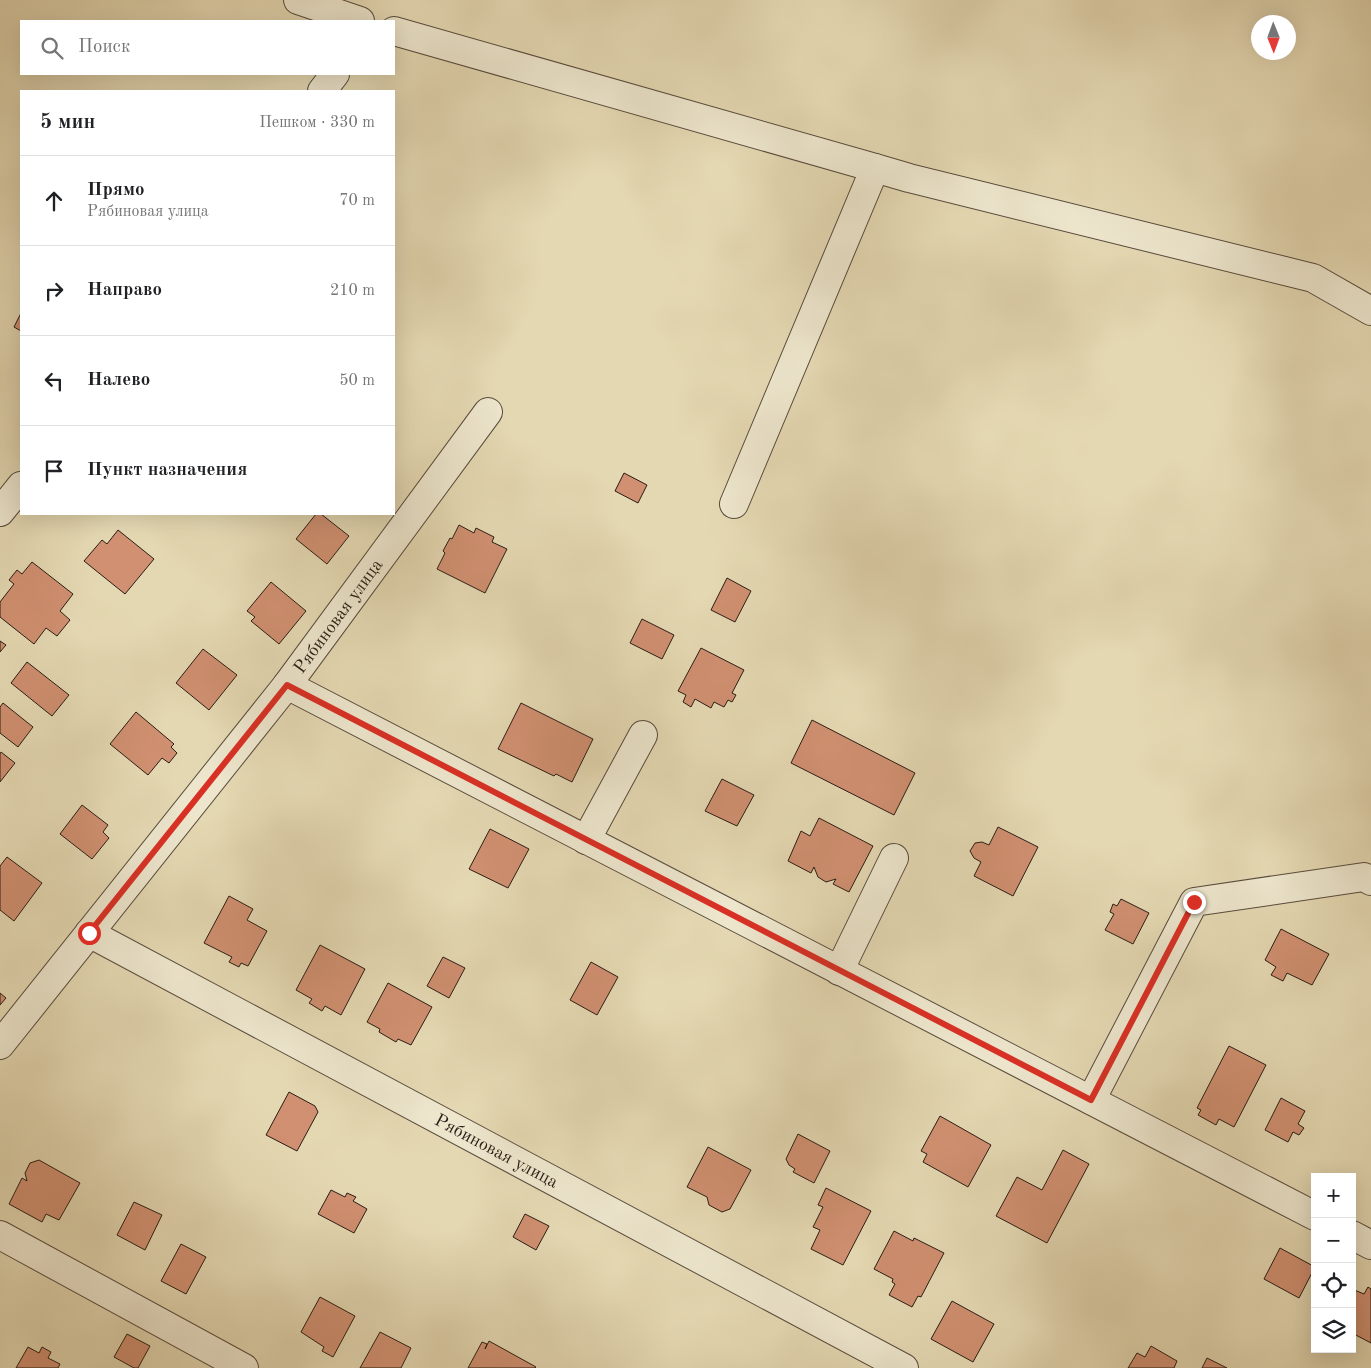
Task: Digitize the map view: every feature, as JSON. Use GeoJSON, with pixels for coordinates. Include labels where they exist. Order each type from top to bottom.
{"type":"FeatureCollection","features":[{"type":"Feature","properties":{"kind":"street"},"geometry":{"type":"LineString","coordinates":[[298,0],[357,20]]}},
{"type":"Feature","properties":{"kind":"street"},"geometry":{"type":"LineString","coordinates":[[395,31],[908,178],[1313,278],[1371,311]]}},
{"type":"Feature","properties":{"kind":"street"},"geometry":{"type":"LineString","coordinates":[[323,90],[333,75]]}},
{"type":"Feature","properties":{"kind":"street"},"geometry":{"type":"LineString","coordinates":[[734,504],[875,168]]}},
{"type":"Feature","properties":{"kind":"street","name":"Рябиновая улица"},"geometry":{"type":"LineString","coordinates":[[0,1045],[287,685],[488,412]]}},
{"type":"Feature","properties":{"kind":"street"},"geometry":{"type":"LineString","coordinates":[[0,512],[20,487]]}},
{"type":"Feature","properties":{"kind":"street"},"geometry":{"type":"LineString","coordinates":[[287,685],[1311,1214]]}},
{"type":"Feature","properties":{"kind":"street"},"geometry":{"type":"LineString","coordinates":[[586,840],[643,735]]}},
{"type":"Feature","properties":{"kind":"street"},"geometry":{"type":"LineString","coordinates":[[839,971],[894,858]]}},
{"type":"Feature","properties":{"kind":"street"},"geometry":{"type":"LineString","coordinates":[[1091,1100],[1194,902],[1364,877],[1371,881]]}},
{"type":"Feature","properties":{"kind":"street","name":"Рябиновая улица"},"geometry":{"type":"LineString","coordinates":[[89,933],[904,1368]]}},
{"type":"Feature","properties":{"kind":"street"},"geometry":{"type":"LineString","coordinates":[[0,1235],[244,1368]]}},
{"type":"Feature","properties":{"kind":"street"},"geometry":{"type":"LineString","coordinates":[[1356,1237],[1371,1245]]}},
{"type":"Feature","properties":{"kind":"building"},"geometry":{"type":"Polygon","coordinates":[[[20,315],[20,330],[14,327],[20,315]]]}},
{"type":"Feature","properties":{"kind":"building"},"geometry":{"type":"Polygon","coordinates":[[[624,473],[647,485],[638,503],[615,491],[624,473]]]}},
{"type":"Feature","properties":{"kind":"building"},"geometry":{"type":"Polygon","coordinates":[[[315,515],[322,515],[349,536],[327,564],[296,539],[315,515]]]}},
{"type":"Feature","properties":{"kind":"building"},"geometry":{"type":"Polygon","coordinates":[[[459,525],[474,533],[476,528],[494,537],[492,542],[507,549],[485,593],[437,569],[445,553],[443,551],[459,525]]]}},
{"type":"Feature","properties":{"kind":"building"},"geometry":{"type":"Polygon","coordinates":[[[118,530],[154,559],[125,594],[84,561],[102,540],[107,544],[118,530]]]}},
{"type":"Feature","properties":{"kind":"building"},"geometry":{"type":"Polygon","coordinates":[[[32,562],[73,594],[60,611],[70,620],[57,636],[46,628],[34,644],[0,617],[0,602],[14,584],[9,580],[17,570],[22,574],[32,562]]]}},
{"type":"Feature","properties":{"kind":"building"},"geometry":{"type":"Polygon","coordinates":[[[727,578],[751,591],[735,622],[711,610],[727,578]]]}},
{"type":"Feature","properties":{"kind":"building"},"geometry":{"type":"Polygon","coordinates":[[[271,582],[306,611],[279,644],[251,621],[255,617],[247,611],[271,582]]]}},
{"type":"Feature","properties":{"kind":"building"},"geometry":{"type":"Polygon","coordinates":[[[642,619],[674,635],[662,659],[630,643],[642,619]]]}},
{"type":"Feature","properties":{"kind":"building"},"geometry":{"type":"Polygon","coordinates":[[[0,641],[6,645],[0,652],[0,641]]]}},
{"type":"Feature","properties":{"kind":"building"},"geometry":{"type":"Polygon","coordinates":[[[701,648],[744,670],[732,693],[736,695],[732,702],[728,700],[724,707],[714,702],[711,708],[695,699],[691,707],[683,702],[686,695],[678,691],[701,648]]]}},
{"type":"Feature","properties":{"kind":"building"},"geometry":{"type":"Polygon","coordinates":[[[203,649],[237,675],[209,710],[176,683],[203,649]]]}},
{"type":"Feature","properties":{"kind":"building"},"geometry":{"type":"Polygon","coordinates":[[[27,662],[69,695],[52,716],[11,683],[27,662]]]}},
{"type":"Feature","properties":{"kind":"building"},"geometry":{"type":"Polygon","coordinates":[[[3,703],[33,727],[18,747],[0,733],[0,707],[3,703]]]}},
{"type":"Feature","properties":{"kind":"building"},"geometry":{"type":"Polygon","coordinates":[[[521,703],[593,739],[572,782],[556,774],[554,776],[498,749],[521,703]]]}},
{"type":"Feature","properties":{"kind":"building"},"geometry":{"type":"Polygon","coordinates":[[[136,712],[174,744],[171,747],[177,753],[169,763],[162,758],[148,775],[110,744],[136,712]]]}},
{"type":"Feature","properties":{"kind":"building"},"geometry":{"type":"Polygon","coordinates":[[[812,720],[915,773],[894,815],[791,763],[812,720]]]}},
{"type":"Feature","properties":{"kind":"building"},"geometry":{"type":"Polygon","coordinates":[[[1,752],[15,763],[0,782],[0,754],[1,752]]]}},
{"type":"Feature","properties":{"kind":"building"},"geometry":{"type":"Polygon","coordinates":[[[722,779],[754,795],[737,826],[705,811],[722,779]]]}},
{"type":"Feature","properties":{"kind":"building"},"geometry":{"type":"Polygon","coordinates":[[[82,805],[108,825],[103,832],[109,838],[92,859],[60,834],[82,805]]]}},
{"type":"Feature","properties":{"kind":"building"},"geometry":{"type":"Polygon","coordinates":[[[819,818],[873,846],[849,892],[833,884],[836,879],[826,882],[818,877],[814,867],[811,873],[788,861],[801,831],[810,836],[819,818]]]}},
{"type":"Feature","properties":{"kind":"building"},"geometry":{"type":"Polygon","coordinates":[[[998,827],[1038,847],[1013,896],[974,876],[981,862],[974,858],[970,851],[975,843],[982,842],[989,845],[998,827]]]}},
{"type":"Feature","properties":{"kind":"building"},"geometry":{"type":"Polygon","coordinates":[[[490,829],[529,849],[508,888],[469,869],[490,829]]]}},
{"type":"Feature","properties":{"kind":"building"},"geometry":{"type":"Polygon","coordinates":[[[7,857],[42,883],[14,921],[0,910],[0,866],[7,857]]]}},
{"type":"Feature","properties":{"kind":"building"},"geometry":{"type":"Polygon","coordinates":[[[229,896],[253,909],[247,920],[267,931],[248,966],[241,963],[239,967],[229,962],[232,957],[204,943],[229,896]]]}},
{"type":"Feature","properties":{"kind":"building"},"geometry":{"type":"Polygon","coordinates":[[[1121,899],[1149,913],[1133,944],[1105,930],[1114,914],[1110,912],[1113,904],[1117,906],[1121,899]]]}},
{"type":"Feature","properties":{"kind":"building"},"geometry":{"type":"Polygon","coordinates":[[[1281,929],[1329,954],[1312,985],[1287,973],[1283,981],[1271,975],[1276,967],[1265,960],[1281,929]]]}},
{"type":"Feature","properties":{"kind":"building"},"geometry":{"type":"Polygon","coordinates":[[[320,945],[365,969],[341,1015],[325,1006],[322,1011],[309,1003],[312,999],[296,990],[320,945]]]}},
{"type":"Feature","properties":{"kind":"building"},"geometry":{"type":"Polygon","coordinates":[[[443,957],[465,968],[449,998],[427,986],[443,957]]]}},
{"type":"Feature","properties":{"kind":"building"},"geometry":{"type":"Polygon","coordinates":[[[591,962],[618,977],[597,1015],[570,1000],[591,962]]]}},
{"type":"Feature","properties":{"kind":"building"},"geometry":{"type":"Polygon","coordinates":[[[388,983],[432,1007],[411,1045],[398,1039],[396,1042],[379,1032],[380,1029],[367,1022],[388,983]]]}},
{"type":"Feature","properties":{"kind":"building"},"geometry":{"type":"Polygon","coordinates":[[[0,993],[6,998],[0,1005],[0,993]]]}},
{"type":"Feature","properties":{"kind":"building"},"geometry":{"type":"Polygon","coordinates":[[[1229,1046],[1266,1065],[1234,1127],[1219,1119],[1216,1125],[1198,1115],[1201,1110],[1197,1108],[1229,1046]]]}},
{"type":"Feature","properties":{"kind":"building"},"geometry":{"type":"Polygon","coordinates":[[[289,1092],[315,1106],[318,1112],[297,1151],[266,1135],[289,1092]]]}},
{"type":"Feature","properties":{"kind":"building"},"geometry":{"type":"Polygon","coordinates":[[[1281,1098],[1305,1111],[1298,1124],[1304,1128],[1299,1135],[1293,1132],[1288,1142],[1265,1130],[1281,1098]]]}},
{"type":"Feature","properties":{"kind":"building"},"geometry":{"type":"Polygon","coordinates":[[[940,1116],[991,1145],[968,1187],[923,1162],[927,1154],[921,1151],[940,1116]]]}},
{"type":"Feature","properties":{"kind":"building"},"geometry":{"type":"Polygon","coordinates":[[[798,1134],[830,1151],[814,1183],[793,1172],[795,1169],[789,1165],[786,1159],[798,1134]]]}},
{"type":"Feature","properties":{"kind":"building"},"geometry":{"type":"Polygon","coordinates":[[[708,1147],[751,1170],[730,1209],[722,1212],[709,1205],[707,1197],[687,1187],[708,1147]]]}},
{"type":"Feature","properties":{"kind":"building"},"geometry":{"type":"Polygon","coordinates":[[[1063,1150],[1089,1164],[1047,1243],[996,1216],[1017,1177],[1042,1190],[1063,1150]]]}},
{"type":"Feature","properties":{"kind":"building"},"geometry":{"type":"Polygon","coordinates":[[[39,1160],[80,1183],[59,1220],[46,1214],[42,1222],[9,1204],[22,1178],[27,1181],[25,1173],[30,1163],[39,1160]]]}},
{"type":"Feature","properties":{"kind":"building"},"geometry":{"type":"Polygon","coordinates":[[[826,1188],[871,1211],[843,1265],[811,1249],[820,1230],[813,1227],[823,1207],[818,1205],[826,1188]]]}},
{"type":"Feature","properties":{"kind":"building"},"geometry":{"type":"Polygon","coordinates":[[[331,1190],[345,1197],[347,1193],[356,1197],[353,1201],[367,1209],[354,1233],[318,1214],[331,1190]]]}},
{"type":"Feature","properties":{"kind":"building"},"geometry":{"type":"Polygon","coordinates":[[[134,1202],[162,1215],[145,1250],[117,1235],[134,1202]]]}},
{"type":"Feature","properties":{"kind":"building"},"geometry":{"type":"Polygon","coordinates":[[[525,1214],[549,1226],[536,1250],[513,1237],[525,1214]]]}},
{"type":"Feature","properties":{"kind":"building"},"geometry":{"type":"Polygon","coordinates":[[[894,1231],[913,1241],[914,1238],[944,1253],[921,1297],[918,1296],[912,1307],[889,1295],[895,1284],[892,1282],[893,1279],[874,1269],[894,1231]]]}},
{"type":"Feature","properties":{"kind":"building"},"geometry":{"type":"Polygon","coordinates":[[[181,1244],[206,1257],[186,1294],[161,1281],[181,1244]]]}},
{"type":"Feature","properties":{"kind":"building"},"geometry":{"type":"Polygon","coordinates":[[[1280,1248],[1311,1265],[1311,1275],[1299,1298],[1264,1279],[1280,1248]]]}},
{"type":"Feature","properties":{"kind":"building"},"geometry":{"type":"Polygon","coordinates":[[[1368,1287],[1371,1289],[1371,1343],[1356,1335],[1356,1291],[1364,1294],[1368,1287]]]}},
{"type":"Feature","properties":{"kind":"building"},"geometry":{"type":"Polygon","coordinates":[[[320,1297],[355,1316],[333,1357],[322,1351],[324,1347],[301,1332],[320,1297]]]}},
{"type":"Feature","properties":{"kind":"building"},"geometry":{"type":"Polygon","coordinates":[[[952,1301],[994,1324],[973,1362],[931,1339],[952,1301]]]}},
{"type":"Feature","properties":{"kind":"building"},"geometry":{"type":"Polygon","coordinates":[[[380,1332],[411,1348],[401,1368],[360,1368],[380,1332]]]}},
{"type":"Feature","properties":{"kind":"building"},"geometry":{"type":"Polygon","coordinates":[[[127,1334],[150,1346],[138,1368],[134,1368],[114,1357],[127,1334]]]}},
{"type":"Feature","properties":{"kind":"building"},"geometry":{"type":"Polygon","coordinates":[[[489,1341],[536,1367],[468,1368],[482,1342],[487,1344],[485,1349],[489,1341]]]}},
{"type":"Feature","properties":{"kind":"building"},"geometry":{"type":"Polygon","coordinates":[[[1151,1346],[1177,1361],[1174,1368],[1128,1368],[1137,1353],[1145,1357],[1151,1346]]]}},
{"type":"Feature","properties":{"kind":"building"},"geometry":{"type":"Polygon","coordinates":[[[28,1347],[39,1353],[42,1347],[51,1352],[48,1358],[60,1364],[58,1368],[16,1368],[28,1347]]]}},
{"type":"Feature","properties":{"kind":"building"},"geometry":{"type":"Polygon","coordinates":[[[1207,1358],[1227,1368],[1202,1368],[1207,1358]]]}},
{"type":"Feature","properties":{"kind":"route"},"geometry":{"type":"LineString","coordinates":[[89,933],[287,685],[1091,1100],[1194,902]]}}]}
